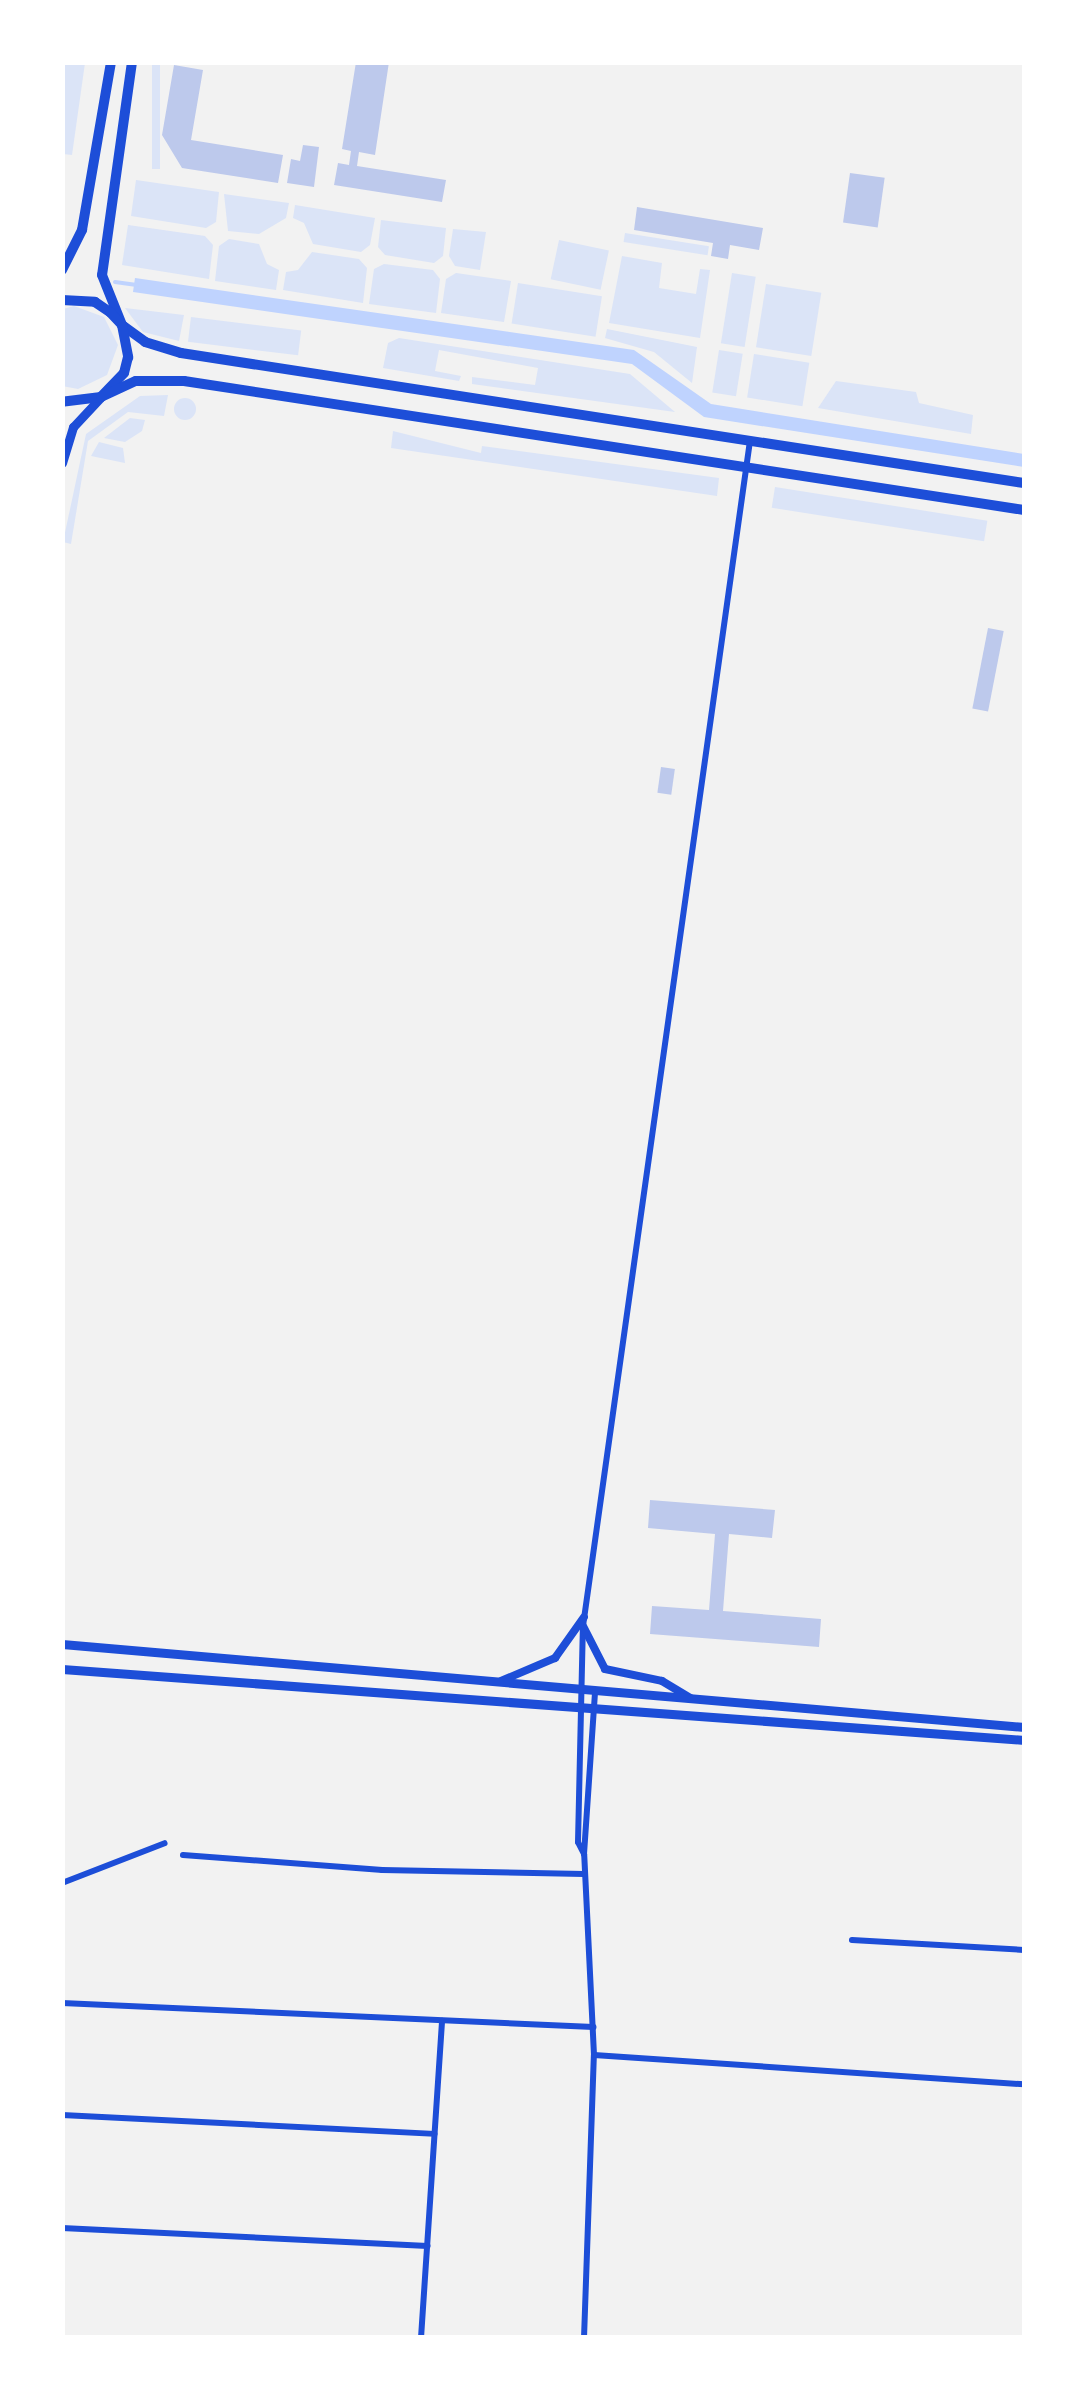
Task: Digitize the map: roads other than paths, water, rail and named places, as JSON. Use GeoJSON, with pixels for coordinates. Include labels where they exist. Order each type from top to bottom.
{"type":"FeatureCollection","features":[{"type":"Feature","properties":{"kind":"main road"},"geometry":{"type":"LineString","coordinates":[[62,270],[82,230],[111,62]]}},
{"type":"Feature","properties":{"kind":"main road"},"geometry":{"type":"LineString","coordinates":[[62,463],[73,427],[102,397],[128,357],[122,326],[102,274],[132,62]]}},
{"type":"Feature","properties":{"kind":"main road"},"geometry":{"type":"LineString","coordinates":[[62,300],[96,302],[145,342],[181,353],[1024,483]]}},
{"type":"Feature","properties":{"kind":"main road"},"geometry":{"type":"LineString","coordinates":[[62,402],[102,397],[136,381],[184,381],[746,464],[1024,510]]}},
{"type":"Feature","properties":{"kind":"main road"},"geometry":{"type":"LineString","coordinates":[[62,1644],[492,1684],[1024,1726]]}},
{"type":"Feature","properties":{"kind":"main road"},"geometry":{"type":"LineString","coordinates":[[62,1669],[1024,1740]]}},
{"type":"Feature","properties":{"kind":"street"},"geometry":{"type":"LineString","coordinates":[[584,1854],[578,1842],[578,1690],[584,1621],[750,441]]}},
{"type":"Feature","properties":{"kind":"street"},"geometry":{"type":"LineString","coordinates":[[492,1684],[555,1658],[584,1621]]}},
{"type":"Feature","properties":{"kind":"street"},"geometry":{"type":"LineString","coordinates":[[584,1621],[605,1668],[662,1682],[694,1700]]}},
{"type":"Feature","properties":{"kind":"street"},"geometry":{"type":"LineString","coordinates":[[584,2338],[594,2028],[584,1854],[594,1691]]}},
{"type":"Feature","properties":{"kind":"street"},"geometry":{"type":"LineString","coordinates":[[62,1882],[165,1843]]}},
{"type":"Feature","properties":{"kind":"street"},"geometry":{"type":"LineString","coordinates":[[183,1856],[382,1870],[584,1874]]}},
{"type":"Feature","properties":{"kind":"street"},"geometry":{"type":"LineString","coordinates":[[852,1940],[1024,1950]]}},
{"type":"Feature","properties":{"kind":"street"},"geometry":{"type":"LineString","coordinates":[[62,2003],[594,2028]]}},
{"type":"Feature","properties":{"kind":"street"},"geometry":{"type":"LineString","coordinates":[[421,2338],[442,2020]]}},
{"type":"Feature","properties":{"kind":"street"},"geometry":{"type":"LineString","coordinates":[[594,2055],[1024,2084]]}},
{"type":"Feature","properties":{"kind":"street"},"geometry":{"type":"LineString","coordinates":[[62,2115],[435,2134]]}},
{"type":"Feature","properties":{"kind":"street"},"geometry":{"type":"LineString","coordinates":[[62,2228],[428,2246]]}},
{"type":"Feature","properties":{"kind":"water"},"geometry":{"type":"Polygon","coordinates":[[[135,278],[634,350],[711,404],[1024,454],[1024,467],[704,417],[632,364],[133,292],[135,278]]]}},
{"type":"Feature","properties":{"kind":"waterway"},"geometry":{"type":"LineString","coordinates":[[115,282],[137,285]]}}]}
